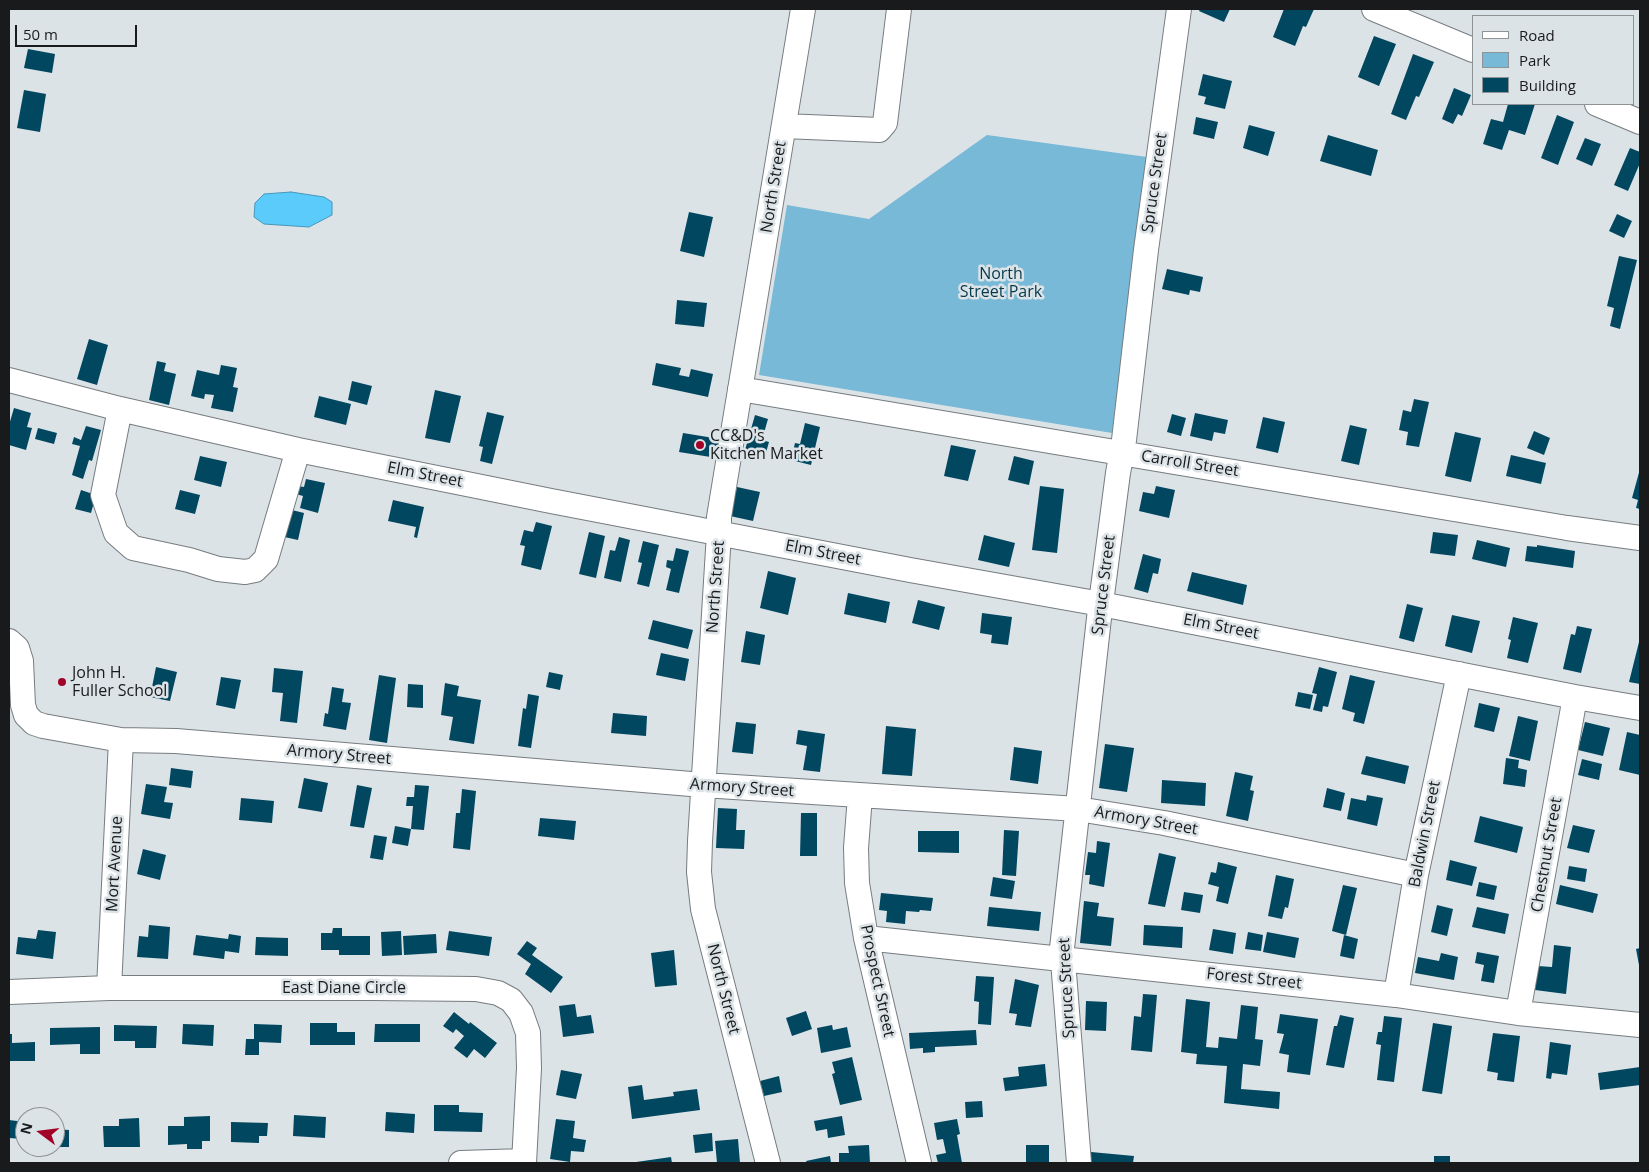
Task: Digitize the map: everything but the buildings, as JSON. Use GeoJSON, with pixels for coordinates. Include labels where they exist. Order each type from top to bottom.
{"type":"FeatureCollection","features":[{"type":"Feature","properties":{"kind":"street","name":"North Street"},"geometry":{"type":"LineString","coordinates":[[768,1163],[703,909],[699,872],[719,517],[803,9]]}},
{"type":"Feature","properties":{"kind":"street"},"geometry":{"type":"LineString","coordinates":[[784,126],[879,130],[885,123],[899,9]]}},
{"type":"Feature","properties":{"kind":"street","name":"Spruce Street"},"geometry":{"type":"LineString","coordinates":[[1079,1163],[1062,948],[1101,604],[1179,9]]}},
{"type":"Feature","properties":{"kind":"street"},"geometry":{"type":"LineString","coordinates":[[1374,9],[1472,50]]}},
{"type":"Feature","properties":{"kind":"street"},"geometry":{"type":"LineString","coordinates":[[1599,105],[1640,122]]}},
{"type":"Feature","properties":{"kind":"street","name":"Elm Street"},"geometry":{"type":"LineString","coordinates":[[9,380],[120,409],[298,450],[910,570],[1101,604],[1640,708]]}},
{"type":"Feature","properties":{"kind":"street","name":"Carroll Street"},"geometry":{"type":"LineString","coordinates":[[740,389],[1567,528],[1640,538]]}},
{"type":"Feature","properties":{"kind":"street"},"geometry":{"type":"LineString","coordinates":[[120,409],[103,495],[116,533],[133,548],[188,560],[218,569],[245,572],[255,570],[266,558],[298,450]]}},
{"type":"Feature","properties":{"kind":"street","name":"Armory Street"},"geometry":{"type":"LineString","coordinates":[[9,641],[17,648],[21,661],[23,706],[26,715],[34,723],[121,740],[176,741],[703,785],[1078,809],[1164,822],[1416,875]]}},
{"type":"Feature","properties":{"kind":"street","name":"Baldwin Street"},"geometry":{"type":"LineString","coordinates":[[1396,995],[1416,875],[1458,674]]}},
{"type":"Feature","properties":{"kind":"street","name":"Chestnut Street"},"geometry":{"type":"LineString","coordinates":[[1518,1013],[1576,697]]}},
{"type":"Feature","properties":{"kind":"street","name":"Mort Avenue"},"geometry":{"type":"LineString","coordinates":[[109,988],[121,740]]}},
{"type":"Feature","properties":{"kind":"street","name":"Prospect Street"},"geometry":{"type":"LineString","coordinates":[[860,796],[856,848],[857,883],[866,938],[919,1163]]}},
{"type":"Feature","properties":{"kind":"street","name":"Forest Street"},"geometry":{"type":"LineString","coordinates":[[866,938],[1396,995],[1518,1013],[1640,1025]]}},
{"type":"Feature","properties":{"kind":"street","name":"East Diane Circle"},"geometry":{"type":"LineString","coordinates":[[9,992],[109,988],[476,989],[498,993],[511,1000],[521,1013],[528,1033],[529,1068],[524,1162]]}},
{"type":"Feature","properties":{"kind":"street"},"geometry":{"type":"LineString","coordinates":[[461,1163],[524,1162]]}},
{"type":"Feature","properties":{"kind":"green space","name":"North Street Park"},"geometry":{"type":"Polygon","coordinates":[[[987,135],[1147,157],[1112,433],[759,375],[787,205],[869,219],[987,135]]]}},
{"type":"Feature","properties":{"kind":"shaded area"},"geometry":{"type":"Polygon","coordinates":[[[291,192],[324,197],[332,202],[332,215],[309,227],[264,224],[254,217],[255,203],[264,194],[291,192]]]}},
{"type":"Feature","properties":{"kind":"place","name":"CC&D's Kitchen Market"},"geometry":{"type":"Point","coordinates":[700,445]}},
{"type":"Feature","properties":{"kind":"place","name":"John H. Fuller School"},"geometry":{"type":"Point","coordinates":[62,682]}}]}
